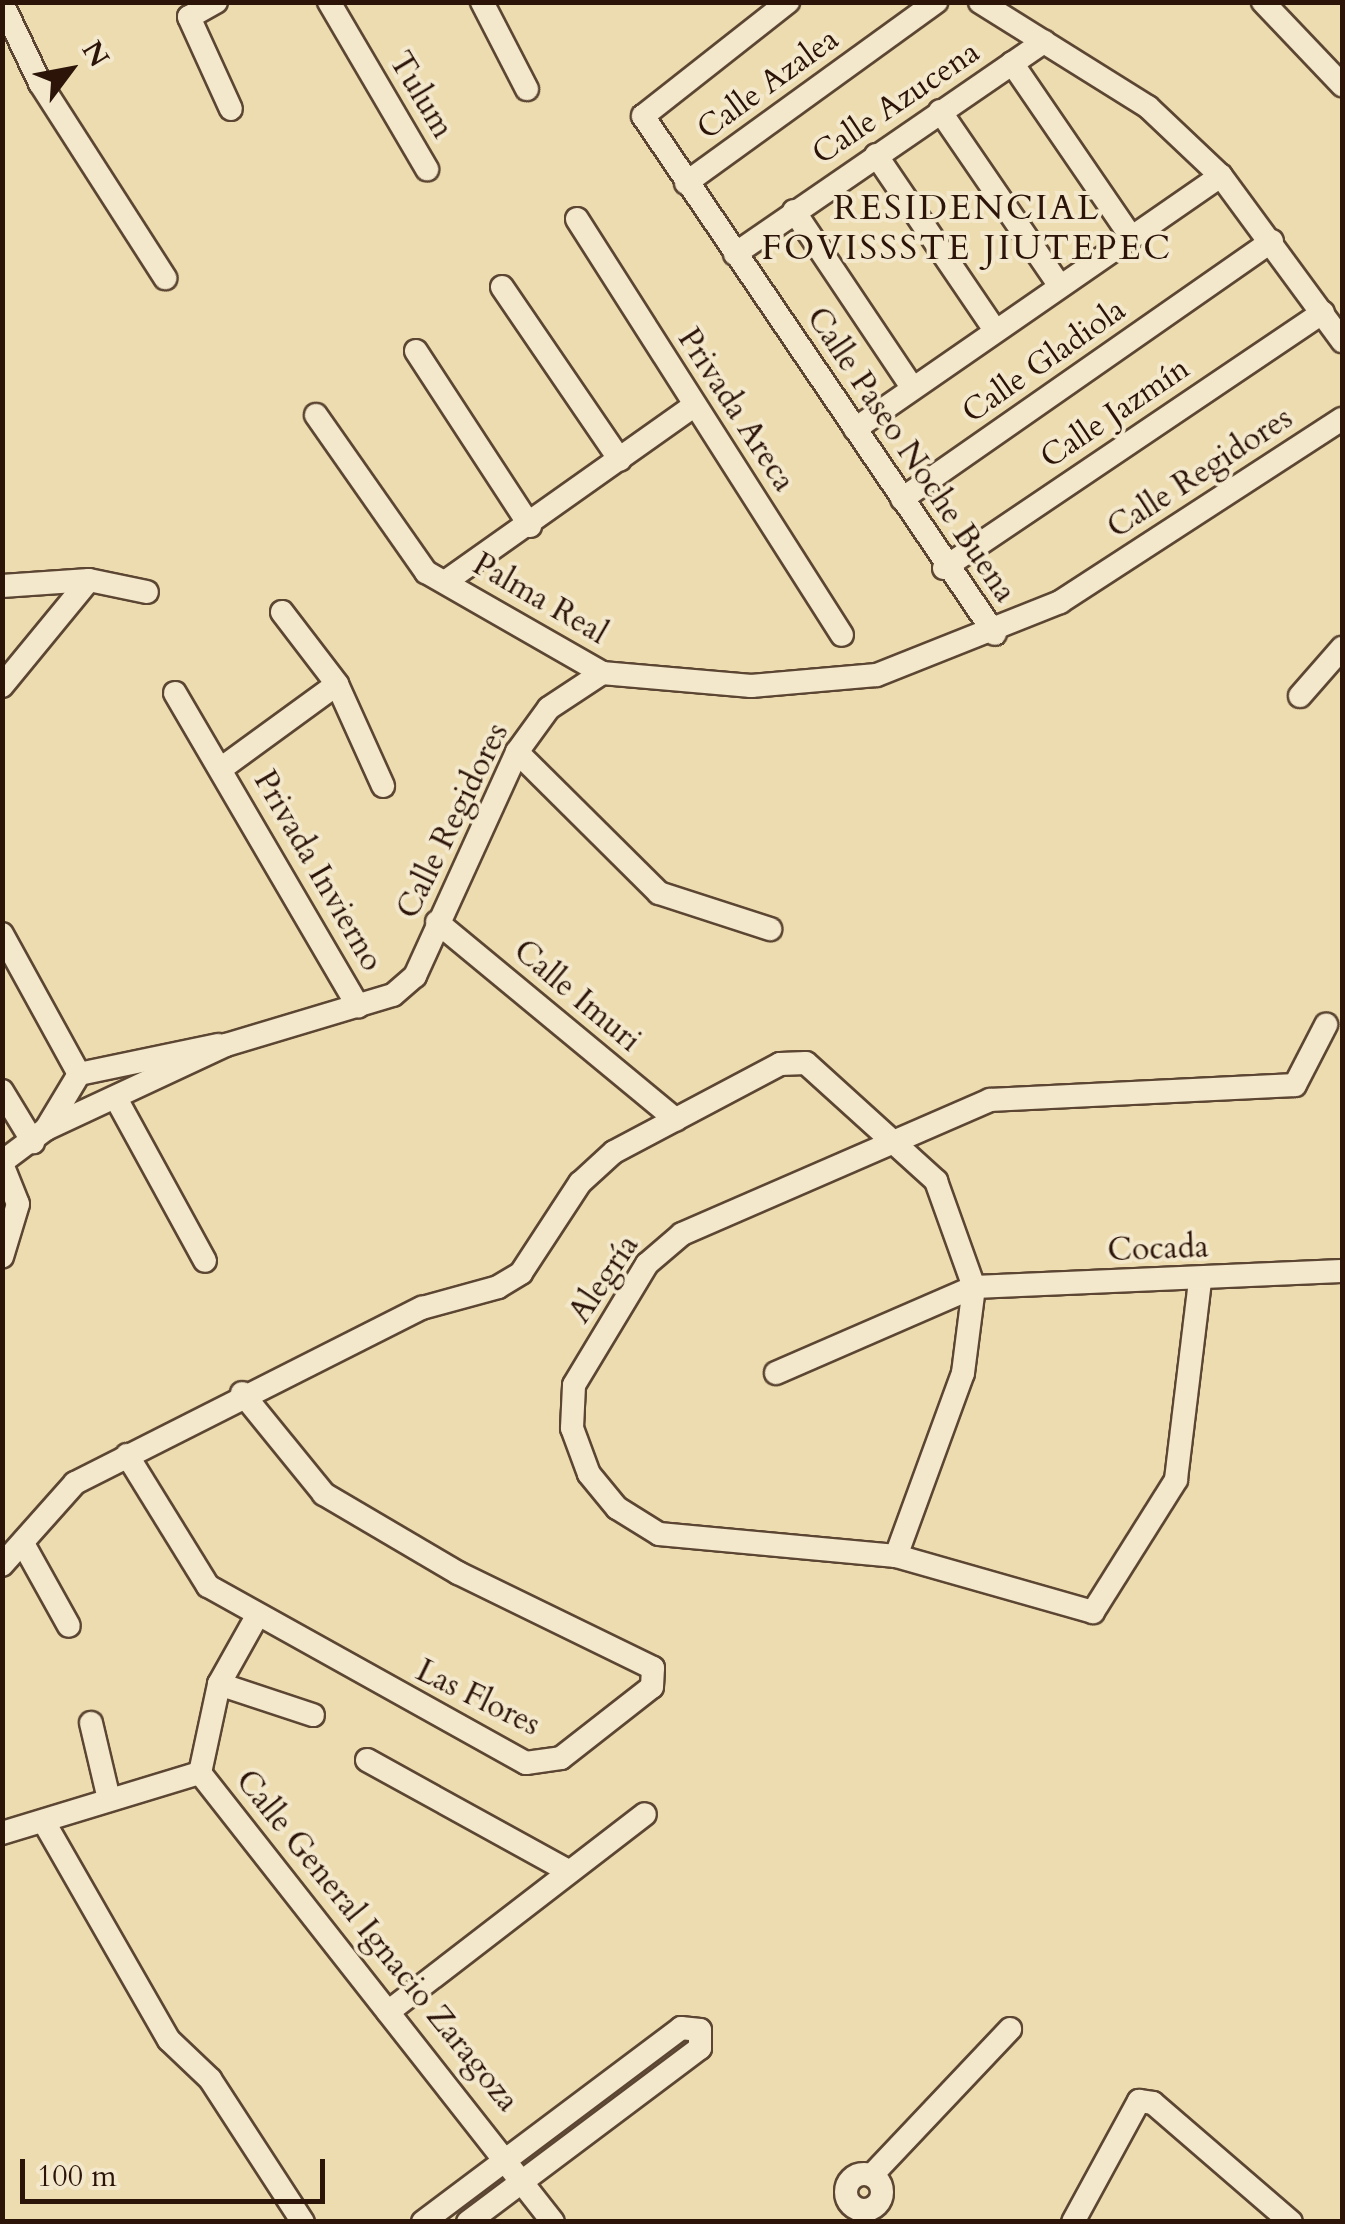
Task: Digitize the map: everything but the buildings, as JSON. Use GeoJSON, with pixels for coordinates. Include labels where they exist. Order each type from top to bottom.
{"type":"FeatureCollection","features":[{"type":"Feature","properties":{"kind":"street"},"geometry":{"type":"LineString","coordinates":[[216,2],[189,18],[231,108]]}},
{"type":"Feature","properties":{"kind":"street","name":"Tulum"},"geometry":{"type":"LineString","coordinates":[[329,2],[428,170]]}},
{"type":"Feature","properties":{"kind":"street"},"geometry":{"type":"LineString","coordinates":[[482,2],[527,89]]}},
{"type":"Feature","properties":{"kind":"street","name":"Calle Paseo Noche Buena"},"geometry":{"type":"LineString","coordinates":[[788,2],[643,116],[902,499],[944,568],[995,634]]}},
{"type":"Feature","properties":{"kind":"street","name":"Calle Azalea"},"geometry":{"type":"LineString","coordinates":[[686,183],[936,2]]}},
{"type":"Feature","properties":{"kind":"street"},"geometry":{"type":"LineString","coordinates":[[980,2],[1148,107],[1221,176],[1342,340]]}},
{"type":"Feature","properties":{"kind":"street"},"geometry":{"type":"LineString","coordinates":[[1263,2],[1342,86]]}},
{"type":"Feature","properties":{"kind":"street"},"geometry":{"type":"LineString","coordinates":[[2,4],[40,83],[165,278]]}},
{"type":"Feature","properties":{"kind":"street","name":"Calle Azucena"},"geometry":{"type":"LineString","coordinates":[[735,254],[1044,42]]}},
{"type":"Feature","properties":{"kind":"street"},"geometry":{"type":"LineString","coordinates":[[1012,64],[1132,236]]}},
{"type":"Feature","properties":{"kind":"street"},"geometry":{"type":"LineString","coordinates":[[940,112],[1059,285]]}},
{"type":"Feature","properties":{"kind":"street"},"geometry":{"type":"LineString","coordinates":[[876,155],[995,330]]}},
{"type":"Feature","properties":{"kind":"street"},"geometry":{"type":"LineString","coordinates":[[855,429],[1221,176]]}},
{"type":"Feature","properties":{"kind":"street"},"geometry":{"type":"LineString","coordinates":[[794,211],[912,386]]}},
{"type":"Feature","properties":{"kind":"street","name":"Privada Areca"},"geometry":{"type":"LineString","coordinates":[[578,220],[842,635]]}},
{"type":"Feature","properties":{"kind":"street","name":"Calle Gladiola"},"geometry":{"type":"LineString","coordinates":[[902,499],[1272,241]]}},
{"type":"Feature","properties":{"kind":"street"},"geometry":{"type":"LineString","coordinates":[[502,287],[620,460]]}},
{"type":"Feature","properties":{"kind":"street","name":"Calle Jazmín"},"geometry":{"type":"LineString","coordinates":[[944,568],[1323,312]]}},
{"type":"Feature","properties":{"kind":"street"},"geometry":{"type":"LineString","coordinates":[[416,351],[530,526]]}},
{"type":"Feature","properties":{"kind":"street"},"geometry":{"type":"LineString","coordinates":[[445,582],[530,526],[694,406]]}},
{"type":"Feature","properties":{"kind":"street","name":"Palma Real"},"geometry":{"type":"LineString","coordinates":[[316,415],[426,572],[602,673]]}},
{"type":"Feature","properties":{"kind":"street","name":"Calle Regidores"},"geometry":{"type":"LineString","coordinates":[[39,1135],[79,1074],[226,1045],[358,1006],[415,976],[516,752],[549,708],[602,673],[825,684],[995,634],[1060,602],[1342,419]]}},
{"type":"Feature","properties":{"kind":"street"},"geometry":{"type":"LineString","coordinates":[[2,586],[89,580],[147,592]]}},
{"type":"Feature","properties":{"kind":"street"},"geometry":{"type":"LineString","coordinates":[[2,686],[89,580]]}},
{"type":"Feature","properties":{"kind":"street"},"geometry":{"type":"LineString","coordinates":[[282,612],[337,684],[383,786]]}},
{"type":"Feature","properties":{"kind":"street"},"geometry":{"type":"LineString","coordinates":[[1300,696],[1342,648]]}},
{"type":"Feature","properties":{"kind":"street","name":"Privada Invierno"},"geometry":{"type":"LineString","coordinates":[[222,768],[337,684]]}},
{"type":"Feature","properties":{"kind":"street","name":"Privada Invierno"},"geometry":{"type":"LineString","coordinates":[[175,692],[358,1006]]}},
{"type":"Feature","properties":{"kind":"street"},"geometry":{"type":"LineString","coordinates":[[516,752],[659,893],[770,929]]}},
{"type":"Feature","properties":{"kind":"street","name":"Calle Imuri"},"geometry":{"type":"LineString","coordinates":[[437,922],[676,1120]]}},
{"type":"Feature","properties":{"kind":"street"},"geometry":{"type":"LineString","coordinates":[[2,934],[79,1074]]}},
{"type":"Feature","properties":{"kind":"street","name":"Alegría"},"geometry":{"type":"LineString","coordinates":[[1200,1281],[1176,1480],[1093,1612],[896,1556],[659,1534],[618,1508],[590,1474],[572,1428],[574,1385],[661,1248],[895,1135],[990,1100],[1278,1090],[1305,1075],[1326,1025]]}},
{"type":"Feature","properties":{"kind":"street","name":"Calle Regidores"},"geometry":{"type":"LineString","coordinates":[[2,1163],[39,1135],[118,1102],[226,1045]]}},
{"type":"Feature","properties":{"kind":"street"},"geometry":{"type":"LineString","coordinates":[[2,1565],[24,1547],[75,1483],[242,1393],[422,1308],[521,1273],[580,1182],[614,1152],[780,1064],[806,1063],[895,1135],[936,1180],[974,1287],[963,1372],[896,1556]]}},
{"type":"Feature","properties":{"kind":"street"},"geometry":{"type":"LineString","coordinates":[[2,1091],[39,1135]]}},
{"type":"Feature","properties":{"kind":"street"},"geometry":{"type":"LineString","coordinates":[[118,1102],[205,1261]]}},
{"type":"Feature","properties":{"kind":"street"},"geometry":{"type":"LineString","coordinates":[[2,1163],[18,1204],[2,1257]]}},
{"type":"Feature","properties":{"kind":"street","name":"Cocada"},"geometry":{"type":"LineString","coordinates":[[974,1287],[1200,1281],[1342,1271]]}},
{"type":"Feature","properties":{"kind":"street"},"geometry":{"type":"LineString","coordinates":[[776,1373],[974,1287]]}},
{"type":"Feature","properties":{"kind":"street","name":"Las Flores"},"geometry":{"type":"LineString","coordinates":[[127,1455],[208,1586],[256,1618],[526,1763],[561,1758],[658,1678],[653,1668],[458,1573],[324,1494],[242,1393]]}},
{"type":"Feature","properties":{"kind":"street"},"geometry":{"type":"LineString","coordinates":[[24,1547],[70,1626]]}},
{"type":"Feature","properties":{"kind":"street"},"geometry":{"type":"LineString","coordinates":[[200,1773],[219,1684],[256,1618]]}},
{"type":"Feature","properties":{"kind":"street"},"geometry":{"type":"LineString","coordinates":[[219,1684],[313,1715]]}},
{"type":"Feature","properties":{"kind":"street"},"geometry":{"type":"LineString","coordinates":[[91,1723],[109,1798]]}},
{"type":"Feature","properties":{"kind":"street"},"geometry":{"type":"LineString","coordinates":[[368,1760],[566,1870]]}},
{"type":"Feature","properties":{"kind":"street","name":"Calle General Ignacio Zaragoza"},"geometry":{"type":"LineString","coordinates":[[2,1833],[200,1773],[510,2160],[554,2222]]}},
{"type":"Feature","properties":{"kind":"street"},"geometry":{"type":"LineString","coordinates":[[388,2012],[566,1870],[645,1814]]}},
{"type":"Feature","properties":{"kind":"street"},"geometry":{"type":"LineString","coordinates":[[44,1822],[169,2040],[210,2080],[304,2222]]}},
{"type":"Feature","properties":{"kind":"street"},"geometry":{"type":"LineString","coordinates":[[423,2222],[681,2028],[700,2030],[700,2048],[468,2222]]}},
{"type":"Feature","properties":{"kind":"street"},"geometry":{"type":"LineString","coordinates":[[872,2215],[846,2197],[852,2178],[872,2175],[1010,2030]]}},
{"type":"Feature","properties":{"kind":"street"},"geometry":{"type":"LineString","coordinates":[[1073,2222],[1139,2101],[1291,2222]]}},
{"type":"Feature","properties":{"kind":"district","name":"RESIDENCIAL FOVISSSTE JIUTEPEC"},"geometry":{"type":"Point","coordinates":[967,228]}}]}
